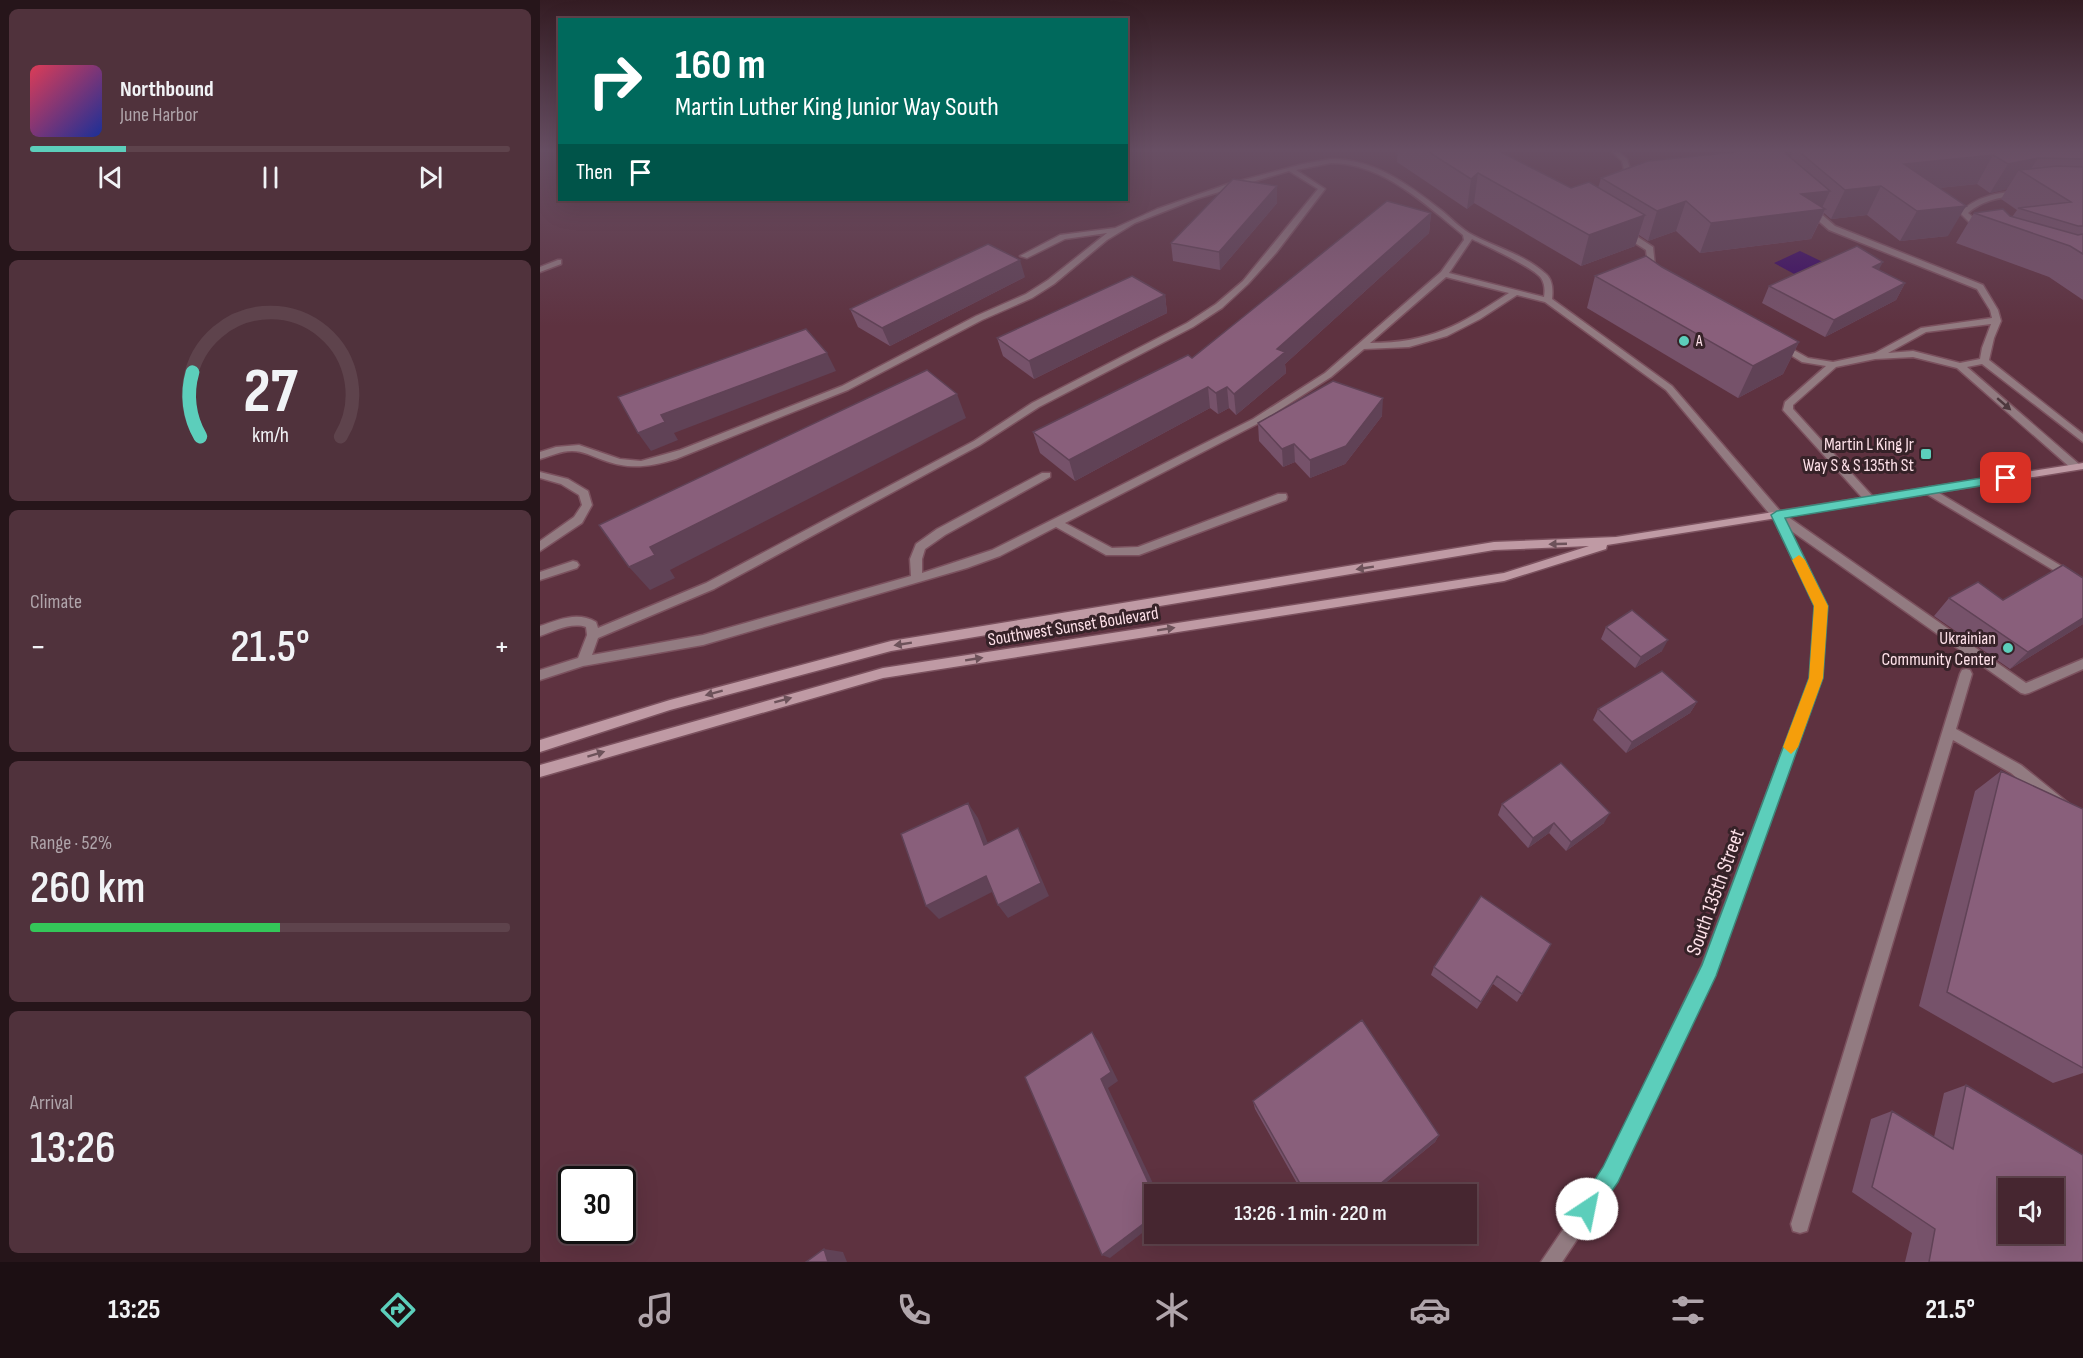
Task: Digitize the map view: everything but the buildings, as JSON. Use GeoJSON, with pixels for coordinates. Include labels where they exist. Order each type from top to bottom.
{"type":"FeatureCollection","features":[{"type":"Feature","properties":{"kind":"main road","name":"Southwest Sunset Boulevard"},"geometry":{"type":"LineString","coordinates":[[540,746],[669,705],[891,646],[1494,546],[1616,541],[2080,467]]}},
{"type":"Feature","properties":{"kind":"main road","name":"Southwest Sunset Boulevard"},"geometry":{"type":"LineString","coordinates":[[540,771],[883,673],[1504,577],[1616,541]]}},
{"type":"Feature","properties":{"kind":"street"},"geometry":{"type":"LineString","coordinates":[[540,456],[566,447],[583,447],[612,459],[635,465],[709,442],[861,380],[1029,296],[1116,230],[1167,208]]}},
{"type":"Feature","properties":{"kind":"street"},"geometry":{"type":"LineString","coordinates":[[592,635],[710,586],[977,443],[1005,421],[1060,389],[1104,371],[1219,306],[1242,286],[1306,208]]}},
{"type":"Feature","properties":{"kind":"street"},"geometry":{"type":"LineString","coordinates":[[1431,208],[1466,234],[1506,252],[1544,276],[1549,289],[1548,300]]}},
{"type":"Feature","properties":{"kind":"street"},"geometry":{"type":"LineString","coordinates":[[1809,208],[1832,228],[1980,287],[1995,308],[1997,321],[1986,343],[1984,361]]}},
{"type":"Feature","properties":{"kind":"street"},"geometry":{"type":"LineString","coordinates":[[1969,208],[1964,213],[1988,235]]}},
{"type":"Feature","properties":{"kind":"street"},"geometry":{"type":"LineString","coordinates":[[1611,224],[1650,249],[1653,277],[1663,282]]}},
{"type":"Feature","properties":{"kind":"street"},"geometry":{"type":"LineString","coordinates":[[1024,256],[1063,237],[1116,230]]}},
{"type":"Feature","properties":{"kind":"street"},"geometry":{"type":"LineString","coordinates":[[540,675],[583,661],[703,640],[967,564],[996,553],[1256,421],[1328,375],[1444,274],[1468,240],[1466,234]]}},
{"type":"Feature","properties":{"kind":"street"},"geometry":{"type":"LineString","coordinates":[[540,270],[558,262]]}},
{"type":"Feature","properties":{"kind":"street"},"geometry":{"type":"LineString","coordinates":[[1444,274],[1548,300],[1669,388],[1777,515],[2025,689],[2083,664]]}},
{"type":"Feature","properties":{"kind":"street"},"geometry":{"type":"LineString","coordinates":[[1362,346],[1393,347],[1442,337],[1459,330],[1516,292]]}},
{"type":"Feature","properties":{"kind":"street"},"geometry":{"type":"LineString","coordinates":[[1875,356],[1924,330],[1997,321]]}},
{"type":"Feature","properties":{"kind":"street"},"geometry":{"type":"LineString","coordinates":[[1775,343],[1805,360],[1833,365],[1875,356],[1913,354],[1960,366],[2080,467]]}},
{"type":"Feature","properties":{"kind":"street"},"geometry":{"type":"LineString","coordinates":[[1960,366],[1984,361]]}},
{"type":"Feature","properties":{"kind":"street"},"geometry":{"type":"LineString","coordinates":[[1984,361],[2083,439]]}},
{"type":"Feature","properties":{"kind":"street"},"geometry":{"type":"LineString","coordinates":[[1833,365],[1788,404],[1788,410],[1871,500]]}},
{"type":"Feature","properties":{"kind":"street"},"geometry":{"type":"LineString","coordinates":[[540,475],[564,481],[584,493],[587,505],[578,520],[540,547]]}},
{"type":"Feature","properties":{"kind":"street"},"geometry":{"type":"LineString","coordinates":[[917,578],[916,559],[920,547],[941,532],[1046,475]]}},
{"type":"Feature","properties":{"kind":"street"},"geometry":{"type":"LineString","coordinates":[[1929,491],[2083,584]]}},
{"type":"Feature","properties":{"kind":"street"},"geometry":{"type":"LineString","coordinates":[[1057,523],[1110,552],[1139,551],[1282,497]]}},
{"type":"Feature","properties":{"kind":"street","name":"South 135th Street"},"geometry":{"type":"LineString","coordinates":[[1551,1262],[1610,1174],[1709,969],[1816,678],[1821,606],[1777,515]]}},
{"type":"Feature","properties":{"kind":"street"},"geometry":{"type":"LineString","coordinates":[[540,576],[573,565]]}},
{"type":"Feature","properties":{"kind":"street"},"geometry":{"type":"LineString","coordinates":[[540,632],[577,620],[586,620],[592,625],[592,635],[583,661]]}},
{"type":"Feature","properties":{"kind":"street"},"geometry":{"type":"LineString","coordinates":[[1800,1224],[1966,674]]}},
{"type":"Feature","properties":{"kind":"street"},"geometry":{"type":"LineString","coordinates":[[1950,732],[2016,769],[2083,824]]}},
{"type":"Feature","properties":{"kind":"shaded area"},"geometry":{"type":"Polygon","coordinates":[[[1800,251],[1825,263],[1798,276],[1774,263],[1800,251]]]}},
{"type":"Feature","properties":{"kind":"slow traffic"},"geometry":{"type":"LineString","coordinates":[[1791,747],[1816,678],[1821,606],[1799,560]]}},
{"type":"Feature","properties":{"kind":"place","name":"A"},"geometry":{"type":"Point","coordinates":[1684,341]}},
{"type":"Feature","properties":{"kind":"place","name":"Martin L King Jr Way S & S 135th St"},"geometry":{"type":"Point","coordinates":[1926,454]}},
{"type":"Feature","properties":{"kind":"place","name":"Ukrainian Community Center"},"geometry":{"type":"Point","coordinates":[2008,648]}},
{"type":"Feature","properties":{"kind":"route"},"geometry":{"type":"LineString","coordinates":[[1587,1209],[1610,1174],[1709,969],[1816,678],[1821,606],[1777,515],[2006,478]]}}]}
